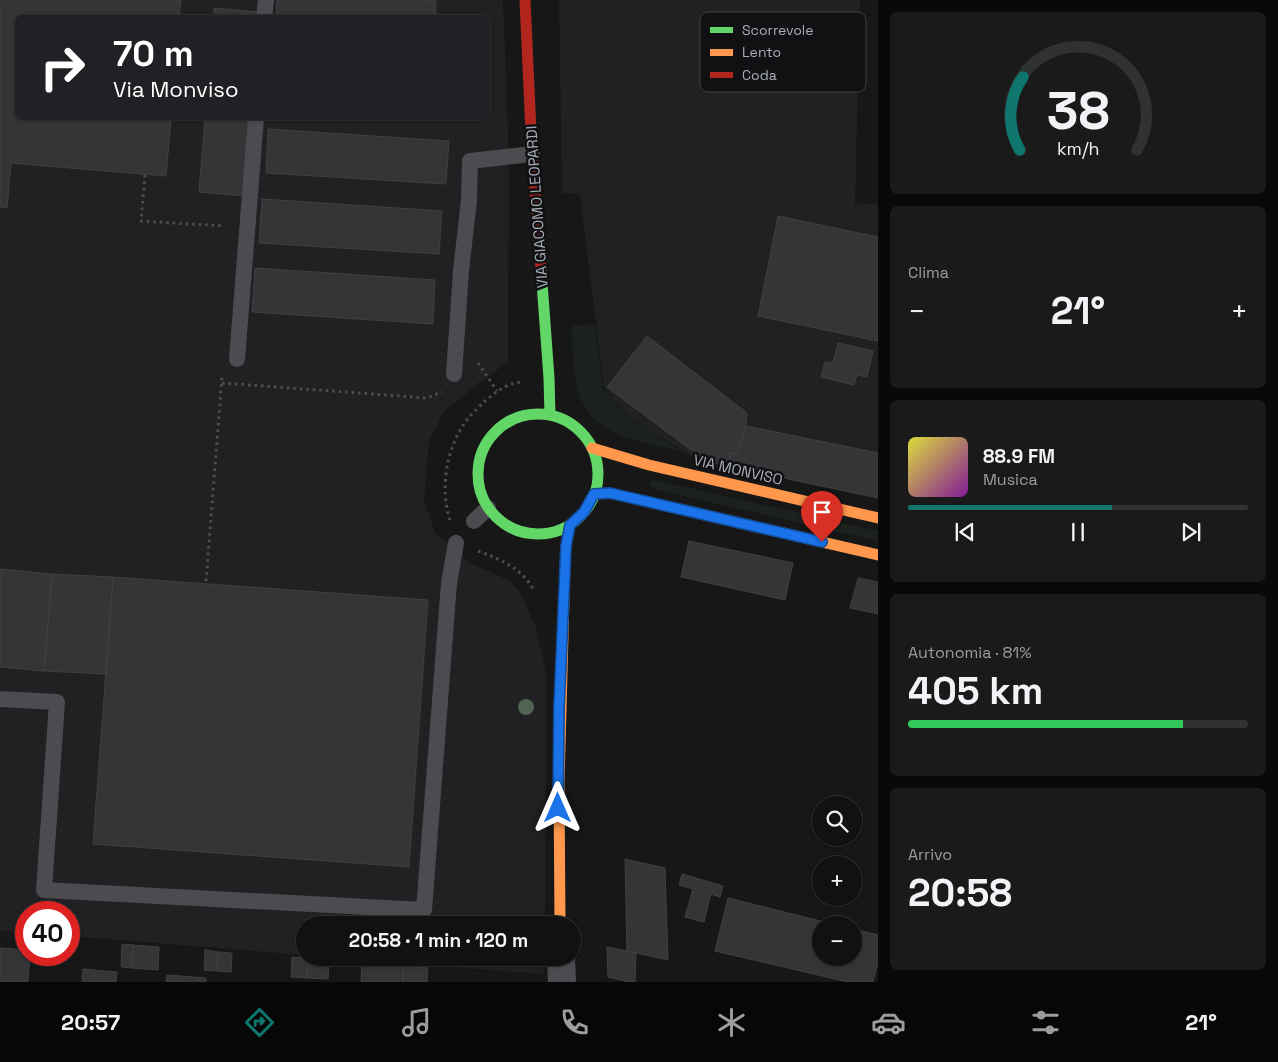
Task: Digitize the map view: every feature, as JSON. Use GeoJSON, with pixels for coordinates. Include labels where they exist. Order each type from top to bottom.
{"type":"FeatureCollection","features":[{"type":"Feature","properties":{"kind":"street","name":"VIA GIACOMO LEOPARDI"},"geometry":{"type":"LineString","coordinates":[[525,0],[532,154],[549,378],[550,415]]}},
{"type":"Feature","properties":{"kind":"street"},"geometry":{"type":"LineString","coordinates":[[534,414],[558,417],[575,426],[588,440],[592,448],[597,464],[598,479],[594,494],[584,512],[570,525],[553,532],[535,534],[516,530],[500,521],[488,508],[481,493],[478,478],[479,462],[484,447],[492,434],[504,424],[518,417],[534,414]]}},
{"type":"Feature","properties":{"kind":"street","name":"VIA MONVISO"},"geometry":{"type":"LineString","coordinates":[[592,448],[713,480],[878,518]]}},
{"type":"Feature","properties":{"kind":"street"},"geometry":{"type":"LineString","coordinates":[[594,494],[610,493],[878,555]]}},
{"type":"Feature","properties":{"kind":"street"},"geometry":{"type":"LineString","coordinates":[[560,916],[558,867],[559,708],[566,546],[570,525]]}},
{"type":"Feature","properties":{"kind":"street"},"geometry":{"type":"LineString","coordinates":[[561,966],[562,982]]}},
{"type":"Feature","properties":{"kind":"lane"},"geometry":{"type":"LineString","coordinates":[[264,15],[266,0]]}},
{"type":"Feature","properties":{"kind":"lane"},"geometry":{"type":"LineString","coordinates":[[237,359],[256,120]]}},
{"type":"Feature","properties":{"kind":"lane"},"geometry":{"type":"LineString","coordinates":[[454,374],[461,271],[469,200],[470,161],[532,154]]}},
{"type":"Feature","properties":{"kind":"lane"},"geometry":{"type":"LineString","coordinates":[[474,521],[488,508]]}},
{"type":"Feature","properties":{"kind":"lane"},"geometry":{"type":"LineString","coordinates":[[0,698],[56,702],[44,890],[424,910],[449,584],[456,543]]}},
{"type":"Feature","properties":{"kind":"path"},"geometry":{"type":"LineString","coordinates":[[145,175],[141,221],[226,226]]}},
{"type":"Feature","properties":{"kind":"path"},"geometry":{"type":"LineString","coordinates":[[473,371],[481,366]]}},
{"type":"Feature","properties":{"kind":"path"},"geometry":{"type":"LineString","coordinates":[[206,581],[222,375]]}},
{"type":"Feature","properties":{"kind":"path"},"geometry":{"type":"LineString","coordinates":[[453,526],[445,502],[446,474],[453,444],[464,423],[497,391],[515,382],[549,378]]}},
{"type":"Feature","properties":{"kind":"path"},"geometry":{"type":"LineString","coordinates":[[222,384],[427,398],[437,395],[444,390]]}},
{"type":"Feature","properties":{"kind":"path"},"geometry":{"type":"LineString","coordinates":[[473,549],[510,565],[524,575],[535,593]]}},
{"type":"Feature","properties":{"kind":"shaded area"},"geometry":{"type":"Polygon","coordinates":[[[0,0],[503,0],[509,157],[508,362],[477,384],[444,412],[429,441],[424,499],[435,533],[470,563],[508,580],[520,592],[535,625],[547,676],[545,916],[296,916],[296,954],[80,937],[80,901],[15,901],[15,932],[0,931],[0,0]]]}},
{"type":"Feature","properties":{"kind":"shaded area"},"geometry":{"type":"Polygon","coordinates":[[[559,0],[860,0],[860,12],[700,12],[700,92],[858,92],[855,205],[878,203],[878,499],[700,461],[630,418],[604,388],[580,194],[640,196],[562,193],[559,0]]]}},
{"type":"Feature","properties":{"kind":"shaded area"},"geometry":{"type":"Polygon","coordinates":[[[595,324],[603,388],[629,418],[684,452],[633,440],[618,434],[592,416],[582,402],[576,384],[571,326],[595,324]]]}},
{"type":"Feature","properties":{"kind":"shaded area"},"geometry":{"type":"Polygon","coordinates":[[[655,480],[878,531],[878,541],[657,490],[649,486],[651,481],[655,480]]]}},
{"type":"Feature","properties":{"kind":"shaded area"},"geometry":{"type":"Polygon","coordinates":[[[438,966],[544,966],[544,974],[438,966]]]}},
{"type":"Feature","properties":{"kind":"building"},"geometry":{"type":"Polygon","coordinates":[[[0,0],[181,0],[179,15],[15,15],[15,120],[171,120],[166,176],[11,163],[7,208],[0,207],[0,0]]]}},
{"type":"Feature","properties":{"kind":"building"},"geometry":{"type":"Polygon","coordinates":[[[277,0],[436,1],[435,15],[276,15],[277,0]]]}},
{"type":"Feature","properties":{"kind":"building"},"geometry":{"type":"Polygon","coordinates":[[[214,8],[258,12],[258,15],[214,15],[214,8]]]}},
{"type":"Feature","properties":{"kind":"building"},"geometry":{"type":"Polygon","coordinates":[[[205,120],[250,120],[243,196],[199,192],[205,120]]]}},
{"type":"Feature","properties":{"kind":"building"},"geometry":{"type":"Polygon","coordinates":[[[268,129],[449,141],[446,184],[266,173],[268,129]]]}},
{"type":"Feature","properties":{"kind":"building"},"geometry":{"type":"Polygon","coordinates":[[[262,199],[442,211],[439,254],[259,243],[262,199]]]}},
{"type":"Feature","properties":{"kind":"building"},"geometry":{"type":"Polygon","coordinates":[[[778,216],[878,237],[878,341],[758,316],[778,216]]]}},
{"type":"Feature","properties":{"kind":"building"},"geometry":{"type":"Polygon","coordinates":[[[255,268],[435,280],[433,324],[252,312],[255,268]]]}},
{"type":"Feature","properties":{"kind":"building"},"geometry":{"type":"Polygon","coordinates":[[[647,336],[747,413],[746,426],[737,453],[731,453],[728,466],[706,461],[607,387],[647,336]]]}},
{"type":"Feature","properties":{"kind":"building"},"geometry":{"type":"Polygon","coordinates":[[[838,343],[873,351],[867,377],[857,375],[854,385],[821,377],[825,362],[833,363],[838,343]]]}},
{"type":"Feature","properties":{"kind":"building"},"geometry":{"type":"Polygon","coordinates":[[[746,426],[878,453],[878,498],[728,466],[731,453],[737,453],[746,426]]]}},
{"type":"Feature","properties":{"kind":"building"},"geometry":{"type":"Polygon","coordinates":[[[689,541],[793,563],[785,600],[681,577],[689,541]]]}},
{"type":"Feature","properties":{"kind":"building"},"geometry":{"type":"Polygon","coordinates":[[[0,569],[52,574],[44,671],[0,667],[0,569]]]}},
{"type":"Feature","properties":{"kind":"building"},"geometry":{"type":"Polygon","coordinates":[[[52,574],[113,577],[106,674],[44,671],[52,574]]]}},
{"type":"Feature","properties":{"kind":"building"},"geometry":{"type":"Polygon","coordinates":[[[113,577],[428,600],[409,867],[93,844],[113,577]]]}},
{"type":"Feature","properties":{"kind":"building"},"geometry":{"type":"Polygon","coordinates":[[[858,578],[878,582],[878,614],[850,608],[858,578]]]}},
{"type":"Feature","properties":{"kind":"building"},"geometry":{"type":"Polygon","coordinates":[[[625,859],[665,868],[668,960],[627,951],[625,859]]]}},
{"type":"Feature","properties":{"kind":"building"},"geometry":{"type":"Polygon","coordinates":[[[682,874],[723,886],[720,897],[711,894],[704,922],[685,917],[693,889],[679,885],[682,874]]]}},
{"type":"Feature","properties":{"kind":"building"},"geometry":{"type":"Polygon","coordinates":[[[728,898],[812,919],[812,966],[862,966],[862,931],[878,935],[878,962],[873,982],[848,982],[715,951],[728,898]]]}},
{"type":"Feature","properties":{"kind":"building"},"geometry":{"type":"Polygon","coordinates":[[[122,944],[133,945],[132,968],[121,967],[122,944]]]}},
{"type":"Feature","properties":{"kind":"building"},"geometry":{"type":"Polygon","coordinates":[[[133,945],[159,947],[158,970],[132,968],[133,945]]]}},
{"type":"Feature","properties":{"kind":"building"},"geometry":{"type":"Polygon","coordinates":[[[607,947],[636,953],[635,982],[608,977],[607,947]]]}},
{"type":"Feature","properties":{"kind":"building"},"geometry":{"type":"Polygon","coordinates":[[[0,948],[15,949],[15,966],[29,966],[28,982],[0,982],[0,948]]]}},
{"type":"Feature","properties":{"kind":"building"},"geometry":{"type":"Polygon","coordinates":[[[205,950],[218,952],[217,971],[204,970],[205,950]]]}},
{"type":"Feature","properties":{"kind":"building"},"geometry":{"type":"Polygon","coordinates":[[[218,952],[232,953],[231,972],[217,971],[218,952]]]}},
{"type":"Feature","properties":{"kind":"building"},"geometry":{"type":"Polygon","coordinates":[[[292,957],[296,957],[296,966],[308,966],[307,978],[291,977],[292,957]]]}},
{"type":"Feature","properties":{"kind":"building"},"geometry":{"type":"Polygon","coordinates":[[[308,966],[329,966],[328,979],[307,978],[308,966]]]}},
{"type":"Feature","properties":{"kind":"building"},"geometry":{"type":"Polygon","coordinates":[[[362,966],[403,966],[403,982],[361,982],[362,966]]]}},
{"type":"Feature","properties":{"kind":"building"},"geometry":{"type":"Polygon","coordinates":[[[404,966],[428,968],[427,982],[403,981],[404,966]]]}},
{"type":"Feature","properties":{"kind":"building"},"geometry":{"type":"Polygon","coordinates":[[[83,969],[117,972],[116,982],[82,982],[83,969]]]}},
{"type":"Feature","properties":{"kind":"building"},"geometry":{"type":"Polygon","coordinates":[[[167,975],[206,978],[206,982],[166,982],[167,975]]]}},
{"type":"Feature","properties":{"kind":"traffic: fast"},"geometry":{"type":"LineString","coordinates":[[541,269],[550,415]]}},
{"type":"Feature","properties":{"kind":"traffic: fast"},"geometry":{"type":"LineString","coordinates":[[538,414],[550,415],[561,419],[571,424],[580,432],[588,441],[593,451],[597,462],[598,474],[597,486],[593,497],[588,507],[580,516],[571,524],[561,529],[550,533],[538,534],[526,533],[515,529],[505,524],[496,516],[488,507],[483,497],[479,486],[478,474],[479,462],[483,451],[488,441],[496,432],[505,424],[515,419],[526,415],[538,414]]}},
{"type":"Feature","properties":{"kind":"traffic: slow"},"geometry":{"type":"LineString","coordinates":[[592,448],[649,465],[878,518]]}},
{"type":"Feature","properties":{"kind":"traffic: slow"},"geometry":{"type":"LineString","coordinates":[[594,494],[610,493],[878,555]]}},
{"type":"Feature","properties":{"kind":"traffic: slow"},"geometry":{"type":"LineString","coordinates":[[560,916],[559,783],[564,598]]}},
{"type":"Feature","properties":{"kind":"traffic: jam"},"geometry":{"type":"LineString","coordinates":[[525,0],[532,154],[541,269]]}},
{"type":"Feature","properties":{"kind":"traffic: jam"},"geometry":{"type":"LineString","coordinates":[[564,598],[566,546],[570,525]]}},
{"type":"Feature","properties":{"kind":"route"},"geometry":{"type":"LineString","coordinates":[[558,808],[559,708],[566,546],[570,525],[584,512],[594,494],[610,493],[822,542]]}}]}
